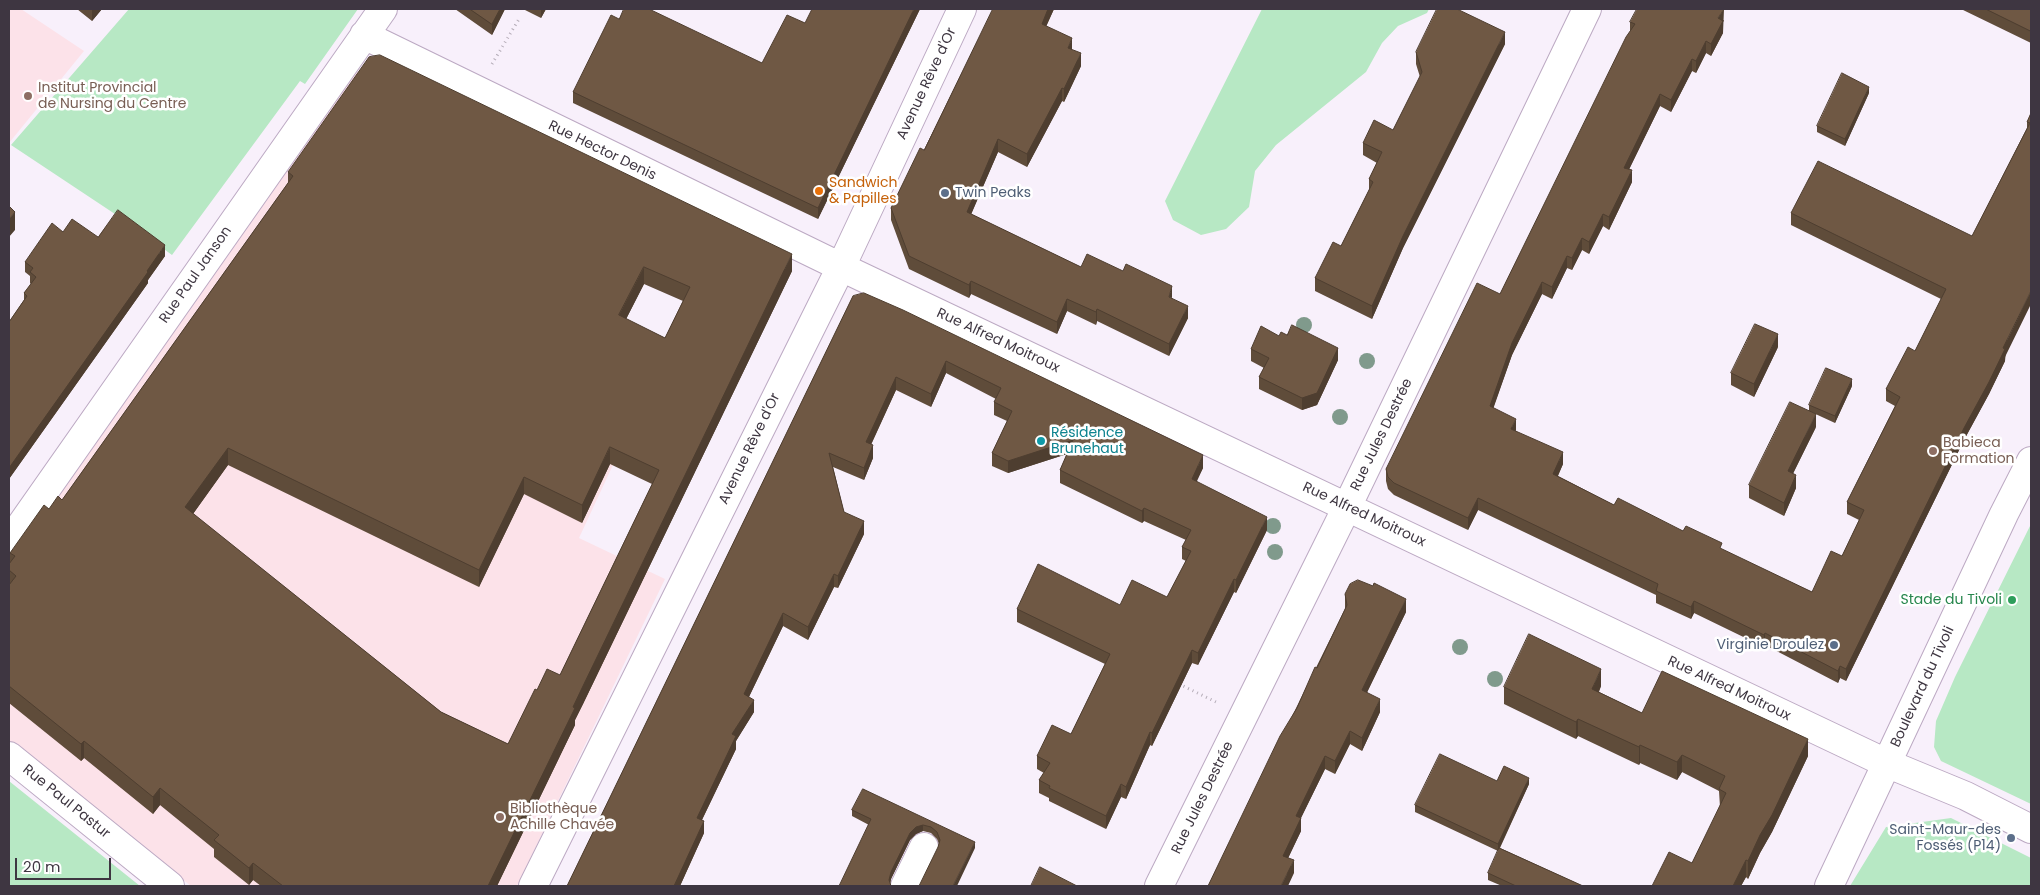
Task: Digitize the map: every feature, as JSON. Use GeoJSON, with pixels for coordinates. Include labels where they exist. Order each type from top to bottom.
{"type":"FeatureCollection","features":[{"type":"Feature","properties":{"kind":"street","name":"Rue Paul Janson"},"geometry":{"type":"LineString","coordinates":[[9,542],[383,9]]}},
{"type":"Feature","properties":{"kind":"street","name":"Avenue Rêve d'Or"},"geometry":{"type":"LineString","coordinates":[[533,886],[841,267],[962,9]]}},
{"type":"Feature","properties":{"kind":"street","name":"Rue Jules Destrée"},"geometry":{"type":"LineString","coordinates":[[1159,886],[1347,507],[1587,9]]}},
{"type":"Feature","properties":{"kind":"street","name":"Rue Hector Denis"},"geometry":{"type":"LineString","coordinates":[[364,35],[841,267]]}},
{"type":"Feature","properties":{"kind":"street","name":"Rue Alfred Moitroux"},"geometry":{"type":"LineString","coordinates":[[841,267],[1886,764],[1966,796],[2031,829]]}},
{"type":"Feature","properties":{"kind":"street","name":"Boulevard du Tivoli"},"geometry":{"type":"LineString","coordinates":[[1829,886],[2004,514],[2031,461]]}},
{"type":"Feature","properties":{"kind":"street","name":"Rue Paul Pastur"},"geometry":{"type":"LineString","coordinates":[[9,756],[170,886]]}},
{"type":"Feature","properties":{"kind":"street"},"geometry":{"type":"LineString","coordinates":[[905,886],[924,847]]}},
{"type":"Feature","properties":{"kind":"path"},"geometry":{"type":"LineString","coordinates":[[476,90],[519,19]]}},
{"type":"Feature","properties":{"kind":"path"},"geometry":{"type":"LineString","coordinates":[[1174,682],[1244,716]]}},
{"type":"Feature","properties":{"kind":"shaded area","name":"Institut Provincial de Nursing du Centre"},"geometry":{"type":"Polygon","coordinates":[[[9,9],[21,9],[84,51],[9,143],[9,9]]]}},
{"type":"Feature","properties":{"kind":"shaded area"},"geometry":{"type":"Polygon","coordinates":[[[366,64],[353,236],[665,353],[579,538],[665,579],[517,886],[191,886],[9,742],[9,557],[355,74],[366,64]]]}},
{"type":"Feature","properties":{"kind":"green space"},"geometry":{"type":"Polygon","coordinates":[[[129,9],[358,9],[305,84],[300,81],[172,255],[124,220],[11,145],[129,9]]]}},
{"type":"Feature","properties":{"kind":"green space"},"geometry":{"type":"Polygon","coordinates":[[[1262,9],[1429,9],[1427,13],[1398,26],[1382,43],[1366,72],[1276,145],[1255,171],[1249,207],[1226,229],[1201,235],[1173,220],[1165,201],[1262,9]]]}},
{"type":"Feature","properties":{"kind":"green space","name":"Stade du Tivoli"},"geometry":{"type":"Polygon","coordinates":[[[2031,524],[2031,804],[1941,761],[1934,747],[1936,721],[1955,677],[2031,524]]]}},
{"type":"Feature","properties":{"kind":"green space"},"geometry":{"type":"Polygon","coordinates":[[[9,781],[140,886],[9,886],[9,781]]]}},
{"type":"Feature","properties":{"kind":"green space"},"geometry":{"type":"Polygon","coordinates":[[[1951,818],[2031,858],[2031,886],[1850,886],[1886,827],[1951,818]]]}},
{"type":"Feature","properties":{"kind":"building"},"geometry":{"type":"Polygon","coordinates":[[[470,9],[500,9],[492,24],[470,9]]]}},
{"type":"Feature","properties":{"kind":"building"},"geometry":{"type":"Polygon","coordinates":[[[624,9],[649,9],[762,63],[787,15],[805,23],[812,9],[914,9],[818,208],[573,92],[611,15],[619,19],[624,9]]]}},
{"type":"Feature","properties":{"kind":"building"},"geometry":{"type":"Polygon","coordinates":[[[993,9],[1048,9],[1042,24],[1072,38],[1068,48],[1081,53],[1064,89],[1062,88],[1027,154],[998,139],[967,212],[1081,267],[1087,254],[1123,271],[1126,264],[1172,286],[1169,297],[1188,306],[1169,344],[1097,309],[1096,312],[1067,299],[1057,322],[971,281],[969,285],[909,256],[891,208],[920,148],[924,150],[993,9]]]}},
{"type":"Feature","properties":{"kind":"building"},"geometry":{"type":"Polygon","coordinates":[[[1437,9],[1457,9],[1505,32],[1403,236],[1372,306],[1315,278],[1333,242],[1341,246],[1373,182],[1369,179],[1382,152],[1363,143],[1374,120],[1393,130],[1422,72],[1416,52],[1437,9]]]}},
{"type":"Feature","properties":{"kind":"building"},"geometry":{"type":"Polygon","coordinates":[[[1637,9],[1724,9],[1718,18],[1723,21],[1711,44],[1706,41],[1696,61],[1692,59],[1671,100],[1660,94],[1624,168],[1632,170],[1609,217],[1603,214],[1589,242],[1582,238],[1572,258],[1567,256],[1552,287],[1542,282],[1512,343],[1490,406],[1516,419],[1511,429],[1563,452],[1553,474],[1614,505],[1618,498],[1683,531],[1686,526],[1722,543],[1720,548],[1812,592],[1831,551],[1842,556],[1864,510],[1847,502],[1900,397],[1886,389],[1908,347],[1915,351],[1946,289],[1791,213],[1818,161],[1972,236],[2030,123],[2027,122],[2031,113],[2031,291],[2003,348],[2005,349],[1989,382],[1964,428],[1846,669],[1840,666],[1838,671],[1765,633],[1764,635],[1694,601],[1691,607],[1656,591],[1658,584],[1478,498],[1468,518],[1394,483],[1388,477],[1386,469],[1477,283],[1500,294],[1626,37],[1635,24],[1630,22],[1637,9]]]}},
{"type":"Feature","properties":{"kind":"building"},"geometry":{"type":"Polygon","coordinates":[[[1986,9],[2031,9],[2031,31],[1986,9]]]}},
{"type":"Feature","properties":{"kind":"building"},"geometry":{"type":"Polygon","coordinates":[[[380,55],[792,254],[488,886],[283,886],[253,863],[249,868],[214,840],[219,835],[160,788],[153,797],[84,741],[81,744],[9,686],[9,585],[16,576],[9,570],[9,564],[15,556],[10,553],[44,505],[49,509],[58,496],[62,500],[293,176],[288,172],[369,57],[380,55]],[[644,267],[619,315],[665,338],[690,287],[644,267]],[[610,447],[582,505],[524,477],[479,570],[228,448],[185,507],[441,712],[508,744],[547,669],[560,675],[659,470],[610,447]]]}},
{"type":"Feature","properties":{"kind":"building"},"geometry":{"type":"Polygon","coordinates":[[[1842,73],[1869,87],[1845,139],[1817,126],[1842,73]]]}},
{"type":"Feature","properties":{"kind":"building"},"geometry":{"type":"Polygon","coordinates":[[[9,206],[15,212],[9,219],[9,206]]]}},
{"type":"Feature","properties":{"kind":"building"},"geometry":{"type":"Polygon","coordinates":[[[118,210],[165,245],[148,272],[9,468],[9,322],[27,296],[24,293],[36,277],[30,272],[33,268],[25,262],[52,223],[63,232],[72,219],[98,237],[118,210]]]}},
{"type":"Feature","properties":{"kind":"building"},"geometry":{"type":"Polygon","coordinates":[[[864,293],[1203,455],[1192,479],[1267,517],[1236,580],[1234,579],[1198,653],[1192,650],[1152,733],[1150,732],[1126,787],[1121,784],[1106,816],[1049,788],[1050,786],[1039,780],[1050,763],[1037,756],[1052,725],[1071,734],[1110,654],[1017,609],[1038,564],[1120,605],[1132,580],[1167,597],[1191,551],[1182,547],[1191,530],[1144,508],[1142,511],[1060,470],[1073,440],[1008,461],[992,453],[1012,411],[994,402],[1001,388],[946,361],[931,394],[896,377],[866,442],[873,445],[864,468],[829,453],[844,512],[864,521],[838,576],[834,574],[808,627],[783,613],[744,694],[754,700],[732,734],[736,736],[697,818],[704,821],[674,886],[567,886],[853,296],[864,293]]]}},
{"type":"Feature","properties":{"kind":"building"},"geometry":{"type":"Polygon","coordinates":[[[1755,324],[1778,334],[1754,384],[1731,373],[1755,324]]]}},
{"type":"Feature","properties":{"kind":"building"},"geometry":{"type":"Polygon","coordinates":[[[1292,325],[1338,348],[1317,393],[1302,398],[1259,377],[1269,358],[1251,349],[1261,326],[1279,336],[1281,332],[1287,335],[1292,325]]]}},
{"type":"Feature","properties":{"kind":"building"},"geometry":{"type":"Polygon","coordinates":[[[1826,368],[1852,379],[1835,416],[1809,405],[1826,368]]]}},
{"type":"Feature","properties":{"kind":"building"},"geometry":{"type":"Polygon","coordinates":[[[1790,402],[1816,414],[1788,471],[1796,475],[1784,503],[1749,485],[1790,402]]]}},
{"type":"Feature","properties":{"kind":"building"},"geometry":{"type":"Polygon","coordinates":[[[1358,580],[1373,586],[1374,583],[1406,599],[1362,690],[1380,699],[1362,738],[1350,731],[1335,761],[1325,756],[1296,816],[1301,818],[1283,856],[1294,860],[1281,886],[1208,886],[1280,736],[1297,708],[1315,667],[1317,668],[1347,605],[1345,594],[1350,584],[1358,580]]]}},
{"type":"Feature","properties":{"kind":"building"},"geometry":{"type":"Polygon","coordinates":[[[1529,634],[1601,669],[1592,689],[1642,713],[1662,671],[1808,739],[1772,815],[1733,886],[1652,886],[1669,852],[1692,863],[1726,793],[1719,789],[1725,776],[1682,755],[1677,762],[1578,719],[1576,722],[1504,687],[1529,634]]]}},
{"type":"Feature","properties":{"kind":"building"},"geometry":{"type":"Polygon","coordinates":[[[1440,754],[1497,781],[1504,766],[1529,778],[1498,844],[1415,805],[1440,754]]]}},
{"type":"Feature","properties":{"kind":"building"},"geometry":{"type":"Polygon","coordinates":[[[863,789],[975,842],[953,886],[919,886],[940,840],[937,832],[931,827],[923,825],[916,827],[910,833],[891,872],[889,880],[891,886],[839,886],[871,819],[852,810],[863,789]]]}},
{"type":"Feature","properties":{"kind":"building"},"geometry":{"type":"Polygon","coordinates":[[[1499,848],[1583,886],[1516,886],[1488,873],[1499,848]]]}},
{"type":"Feature","properties":{"kind":"building"},"geometry":{"type":"Polygon","coordinates":[[[1040,867],[1077,886],[1031,886],[1040,867]]]}},
{"type":"Feature","properties":{"kind":"place","name":"Institut Provincial de Nursing du Centre"},"geometry":{"type":"Point","coordinates":[28,96]}},
{"type":"Feature","properties":{"kind":"place","name":"Sandwich & Papilles"},"geometry":{"type":"Point","coordinates":[819,191]}},
{"type":"Feature","properties":{"kind":"place","name":"Twin Peaks"},"geometry":{"type":"Point","coordinates":[945,193]}},
{"type":"Feature","properties":{"kind":"place","name":"Résidence Brunehaut"},"geometry":{"type":"Point","coordinates":[1041,441]}},
{"type":"Feature","properties":{"kind":"place","name":"Babieca Formation"},"geometry":{"type":"Point","coordinates":[1933,451]}},
{"type":"Feature","properties":{"kind":"place","name":"Stade du Tivoli"},"geometry":{"type":"Point","coordinates":[2012,600]}},
{"type":"Feature","properties":{"kind":"place","name":"Virginie Droulez"},"geometry":{"type":"Point","coordinates":[1834,645]}},
{"type":"Feature","properties":{"kind":"place","name":"Bibliothèque Achille Chavée"},"geometry":{"type":"Point","coordinates":[500,817]}},
{"type":"Feature","properties":{"kind":"place","name":"Saint-Maur-des Fossés (P14)"},"geometry":{"type":"Point","coordinates":[2011,838]}}]}
